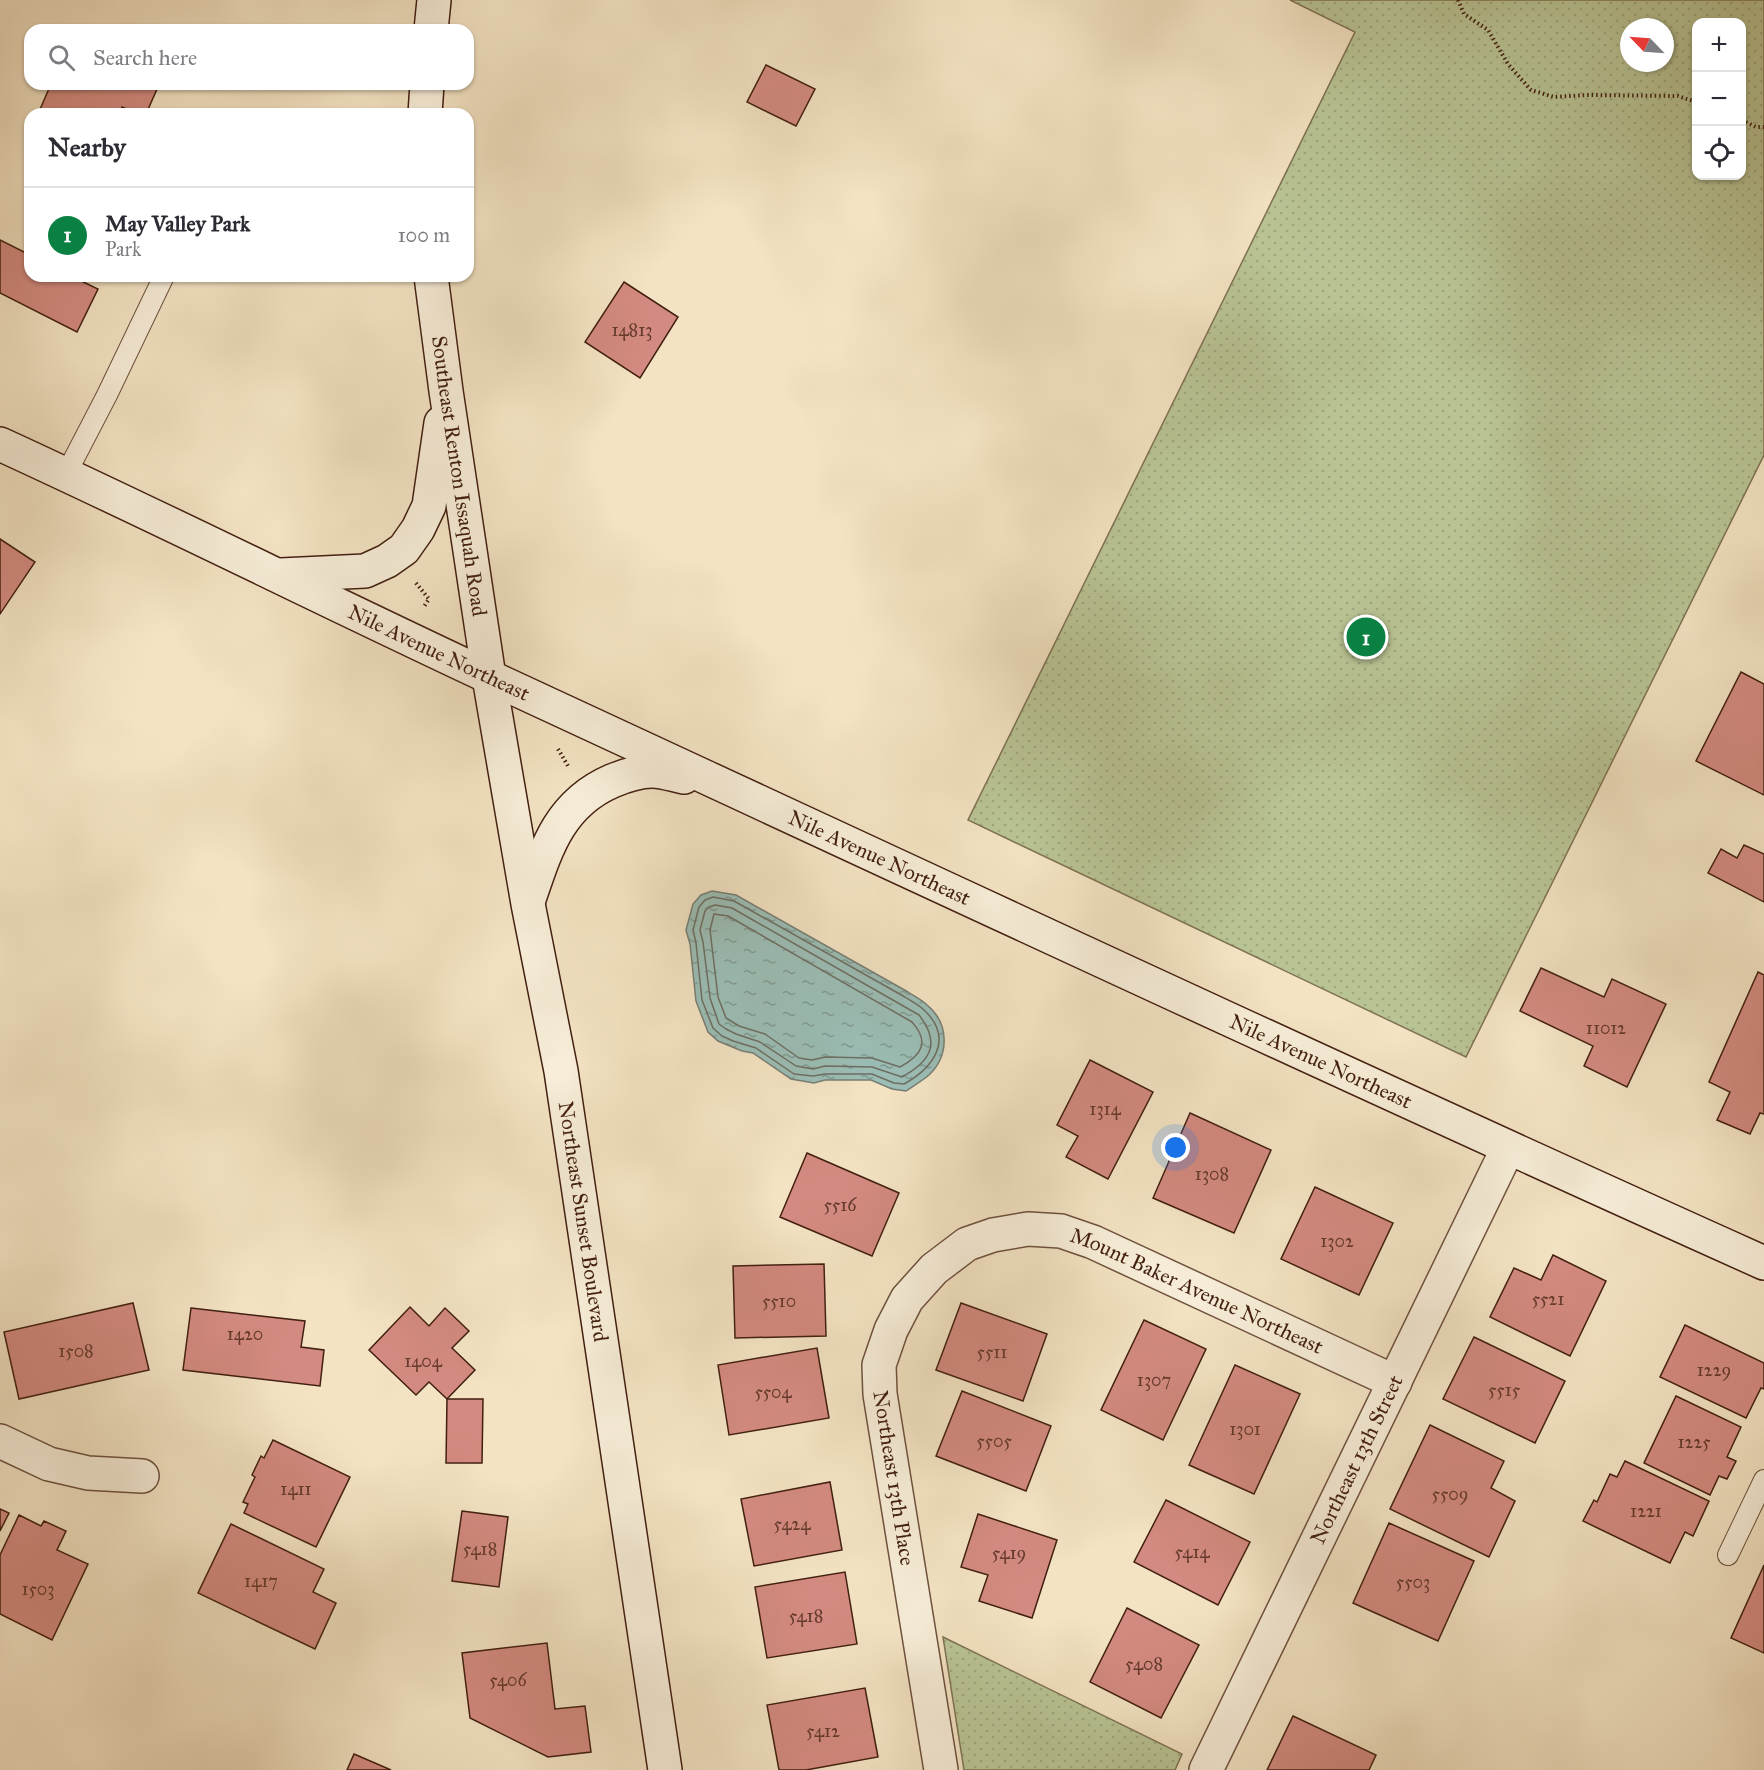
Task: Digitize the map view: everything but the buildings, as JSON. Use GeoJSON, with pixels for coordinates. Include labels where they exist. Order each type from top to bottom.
{"type":"FeatureCollection","features":[{"type":"Feature","properties":{"kind":"street"},"geometry":{"type":"LineString","coordinates":[[432,24],[434,0]]}},
{"type":"Feature","properties":{"kind":"street"},"geometry":{"type":"LineString","coordinates":[[425,108],[426,90]]}},
{"type":"Feature","properties":{"kind":"street","name":"Southeast Renton Issaquah Road"},"geometry":{"type":"LineString","coordinates":[[432,282],[489,676]]}},
{"type":"Feature","properties":{"kind":"street"},"geometry":{"type":"LineString","coordinates":[[279,576],[365,571],[387,561],[404,549],[418,529],[429,506],[446,391]]}},
{"type":"Feature","properties":{"kind":"street","name":"Nile Avenue Northeast"},"geometry":{"type":"LineString","coordinates":[[0,444],[721,785],[1508,1148],[1764,1263]]}},
{"type":"Feature","properties":{"kind":"street","name":"Northeast Sunset Boulevard"},"geometry":{"type":"LineString","coordinates":[[489,676],[528,904],[561,1071],[665,1770]]}},
{"type":"Feature","properties":{"kind":"street"},"geometry":{"type":"LineString","coordinates":[[528,904],[545,853],[561,822],[578,802],[597,788],[624,776],[652,771],[721,785]]}},
{"type":"Feature","properties":{"kind":"street","name":"Northeast 13th Street"},"geometry":{"type":"LineString","coordinates":[[1206,1770],[1508,1148]]}},
{"type":"Feature","properties":{"kind":"street","name":"Mount Baker Avenue Northeast"},"geometry":{"type":"LineString","coordinates":[[993,1235],[1028,1229],[1061,1231],[1093,1242],[1395,1382]]}},
{"type":"Feature","properties":{"kind":"street","name":"Northeast 13th Place"},"geometry":{"type":"LineString","coordinates":[[941,1770],[880,1394],[879,1365],[891,1330],[907,1299],[934,1269],[967,1244],[993,1235]]}},
{"type":"Feature","properties":{"kind":"street"},"geometry":{"type":"LineString","coordinates":[[0,1441],[49,1464],[88,1473],[142,1476]]}},
{"type":"Feature","properties":{"kind":"lane"},"geometry":{"type":"LineString","coordinates":[[66,474],[161,282]]}},
{"type":"Feature","properties":{"kind":"lane"},"geometry":{"type":"LineString","coordinates":[[1728,1555],[1764,1479]]}},
{"type":"Feature","properties":{"kind":"path"},"geometry":{"type":"LineString","coordinates":[[1458,0],[1464,14],[1488,30],[1508,64],[1531,90],[1554,97],[1587,94],[1678,96],[1692,101]]}},
{"type":"Feature","properties":{"kind":"path"},"geometry":{"type":"LineString","coordinates":[[1746,122],[1756,127],[1764,127]]}},
{"type":"Feature","properties":{"kind":"path"},"geometry":{"type":"LineString","coordinates":[[556,745],[572,772]]}},
{"type":"Feature","properties":{"kind":"green space"},"geometry":{"type":"Polygon","coordinates":[[[1290,0],[1764,0],[1764,455],[1466,1057],[968,820],[1355,32],[1290,0]]]}},
{"type":"Feature","properties":{"kind":"green space"},"geometry":{"type":"Polygon","coordinates":[[[943,1637],[1182,1754],[1175,1770],[964,1770],[943,1637]]]}},
{"type":"Feature","properties":{"kind":"water"},"geometry":{"type":"Polygon","coordinates":[[[712,891],[736,895],[925,1003],[940,1021],[943,1030],[943,1049],[936,1067],[929,1075],[906,1091],[892,1089],[871,1080],[825,1080],[814,1083],[791,1079],[753,1053],[718,1041],[708,1032],[696,1001],[690,944],[686,930],[693,904],[701,895],[712,891]]]}},
{"type":"Feature","properties":{"kind":"place","name":"May Valley Park"},"geometry":{"type":"Point","coordinates":[1366,637]}}]}
